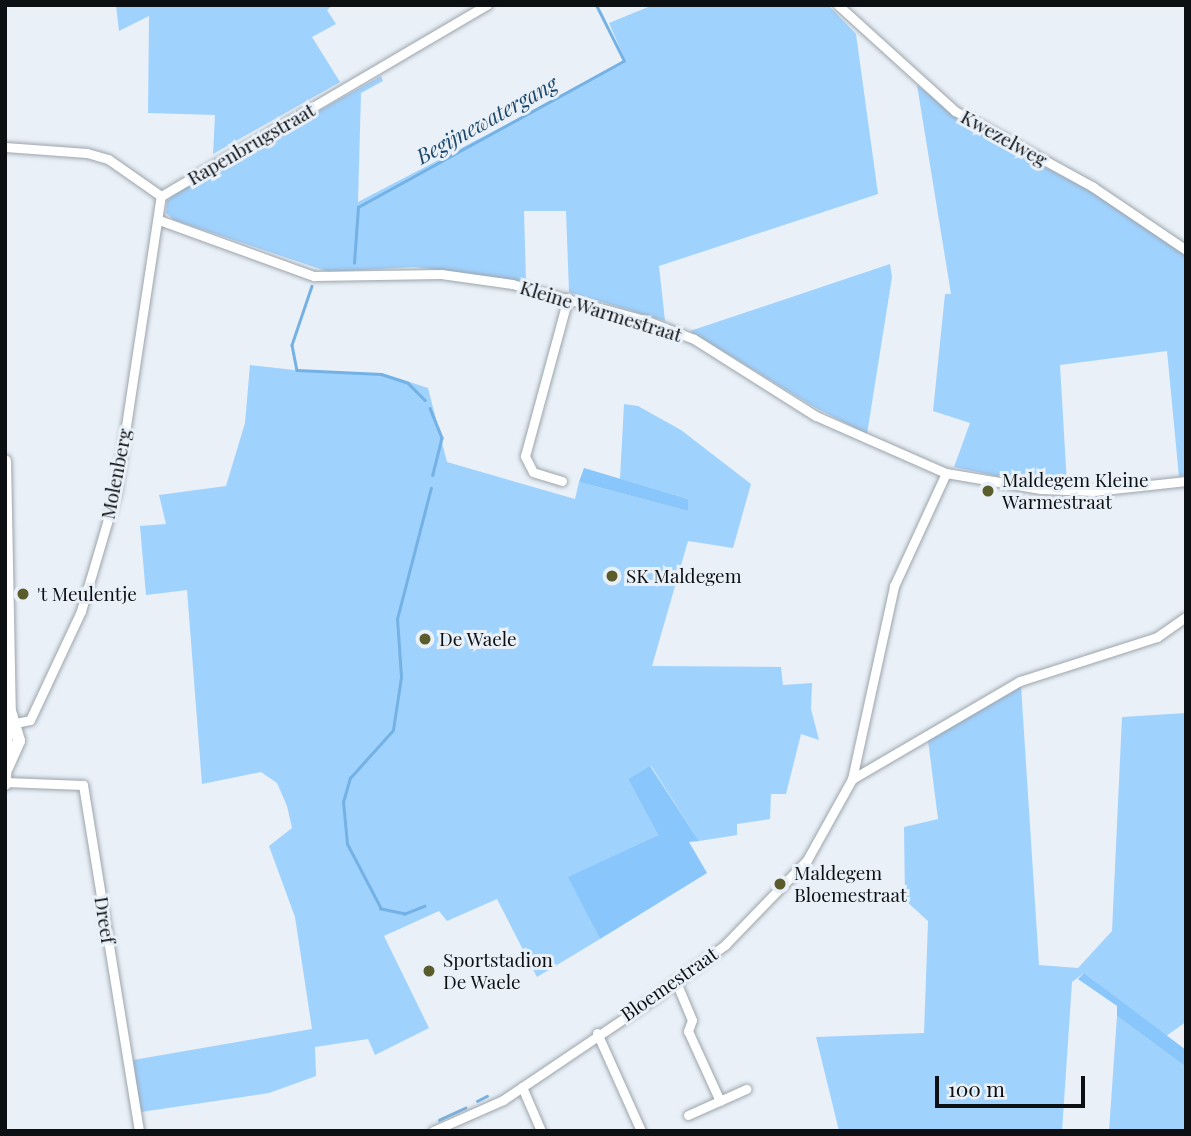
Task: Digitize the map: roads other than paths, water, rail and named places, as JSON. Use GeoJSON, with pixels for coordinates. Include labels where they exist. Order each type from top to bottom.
{"type":"FeatureCollection","features":[{"type":"Feature","properties":{"kind":"street","name":"Rapenbrugstraat"},"geometry":{"type":"LineString","coordinates":[[161,196],[487,5]]}},
{"type":"Feature","properties":{"kind":"street","name":"Kwezelweg"},"geometry":{"type":"LineString","coordinates":[[838,5],[955,111],[1093,187],[1186,250]]}},
{"type":"Feature","properties":{"kind":"street"},"geometry":{"type":"LineString","coordinates":[[5,147],[87,153],[108,159],[161,196]]}},
{"type":"Feature","properties":{"kind":"street","name":"Molenberg"},"geometry":{"type":"LineString","coordinates":[[11,723],[30,720],[81,611],[105,531],[116,492],[149,253],[159,220],[161,196]]}},
{"type":"Feature","properties":{"kind":"street","name":"Kleine Warmestraat"},"geometry":{"type":"LineString","coordinates":[[159,220],[314,275],[441,274],[512,284],[695,339],[816,416],[946,473],[1041,489],[1094,491],[1186,481]]}},
{"type":"Feature","properties":{"kind":"street"},"geometry":{"type":"LineString","coordinates":[[562,481],[533,472],[524,456],[568,299]]}},
{"type":"Feature","properties":{"kind":"street"},"geometry":{"type":"LineString","coordinates":[[5,461],[11,723],[19,741],[6,768],[5,782]]}},
{"type":"Feature","properties":{"kind":"street","name":"Bloemestraat"},"geometry":{"type":"LineString","coordinates":[[433,1131],[503,1100],[597,1033],[676,982],[725,945],[778,893],[818,842],[852,779],[894,586],[946,473]]}},
{"type":"Feature","properties":{"kind":"street"},"geometry":{"type":"LineString","coordinates":[[852,779],[1020,681],[1157,637],[1186,617]]}},
{"type":"Feature","properties":{"kind":"street","name":"Dreef"},"geometry":{"type":"LineString","coordinates":[[5,782],[83,785],[139,1131]]}},
{"type":"Feature","properties":{"kind":"street"},"geometry":{"type":"LineString","coordinates":[[676,982],[692,1020],[688,1031],[720,1101]]}},
{"type":"Feature","properties":{"kind":"street"},"geometry":{"type":"LineString","coordinates":[[597,1033],[641,1131]]}},
{"type":"Feature","properties":{"kind":"street"},"geometry":{"type":"LineString","coordinates":[[522,1087],[541,1131]]}},
{"type":"Feature","properties":{"kind":"street"},"geometry":{"type":"LineString","coordinates":[[688,1115],[746,1089]]}},
{"type":"Feature","properties":{"kind":"waterway","name":"Begijnewatergang"},"geometry":{"type":"LineString","coordinates":[[354,263],[358,207],[624,61],[596,5]]}},
{"type":"Feature","properties":{"kind":"waterway","name":"Begijnewatergang"},"geometry":{"type":"LineString","coordinates":[[312,286],[292,345],[297,370],[381,374],[408,383],[425,400]]}},
{"type":"Feature","properties":{"kind":"waterway","name":"Begijnewatergang"},"geometry":{"type":"LineString","coordinates":[[430,408],[442,438],[433,475]]}},
{"type":"Feature","properties":{"kind":"waterway","name":"Begijnewatergang"},"geometry":{"type":"LineString","coordinates":[[425,906],[405,914],[381,909],[347,844],[343,802],[350,778],[393,730],[401,677],[397,619],[431,488]]}},
{"type":"Feature","properties":{"kind":"waterway","name":"Begijnewatergang"},"geometry":{"type":"LineString","coordinates":[[477,1101],[487,1096]]}},
{"type":"Feature","properties":{"kind":"waterway","name":"Begijnewatergang"},"geometry":{"type":"LineString","coordinates":[[439,1120],[465,1108]]}},
{"type":"Feature","properties":{"kind":"place","name":"Maldegem Kleine Warmestraat"},"geometry":{"type":"Point","coordinates":[988,491]}},
{"type":"Feature","properties":{"kind":"place","name":"SK Maldegem"},"geometry":{"type":"Point","coordinates":[612,576]}},
{"type":"Feature","properties":{"kind":"place","name":"'t Meulentje"},"geometry":{"type":"Point","coordinates":[23,594]}},
{"type":"Feature","properties":{"kind":"place","name":"De Waele"},"geometry":{"type":"Point","coordinates":[425,639]}},
{"type":"Feature","properties":{"kind":"place","name":"Maldegem Bloemestraat"},"geometry":{"type":"Point","coordinates":[780,884]}},
{"type":"Feature","properties":{"kind":"place","name":"Sportstadion De Waele"},"geometry":{"type":"Point","coordinates":[429,971]}}]}
